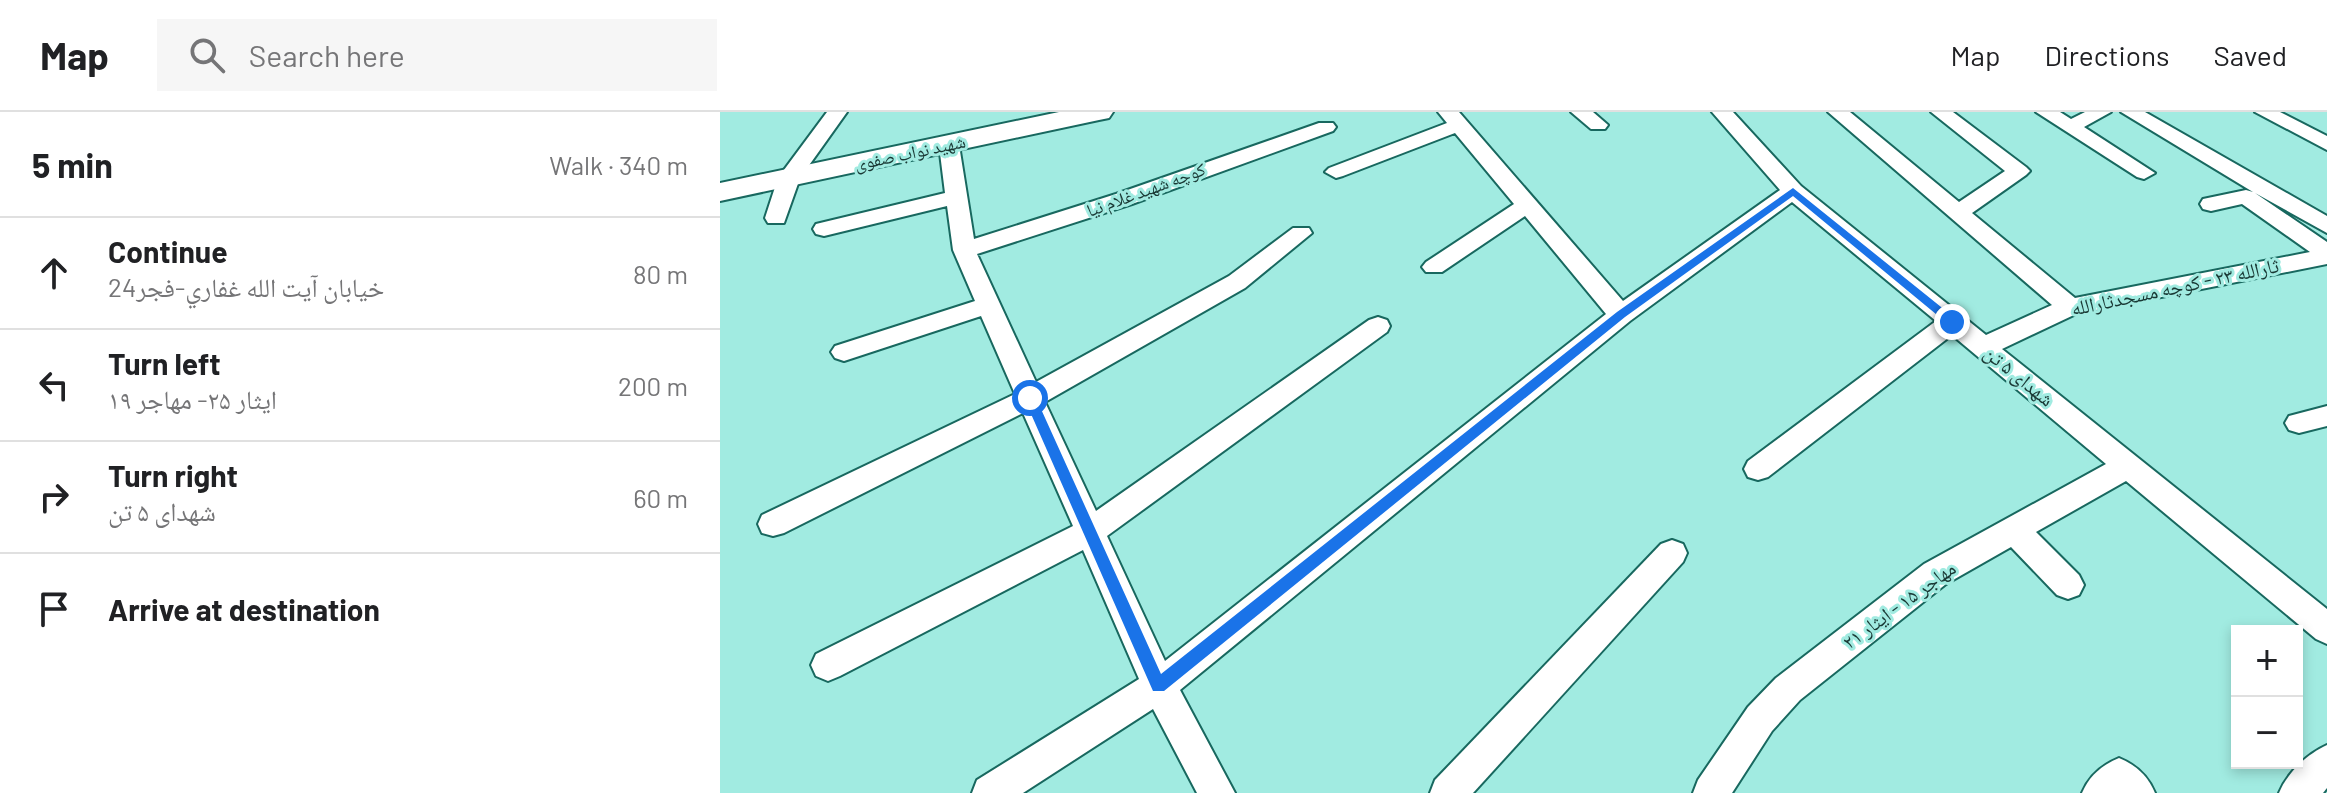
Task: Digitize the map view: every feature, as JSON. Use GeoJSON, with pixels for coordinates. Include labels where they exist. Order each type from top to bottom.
{"type":"FeatureCollection","features":[{"type":"Feature","properties":{"kind":"street"},"geometry":{"type":"LineString","coordinates":[[776,218],[789,178],[837,112]]}},
{"type":"Feature","properties":{"kind":"street","name":"شهید نواب صفوی"},"geometry":{"type":"LineString","coordinates":[[720,192],[1099,112]]}},
{"type":"Feature","properties":{"kind":"street"},"geometry":{"type":"LineString","coordinates":[[1581,112],[1598,125]]}},
{"type":"Feature","properties":{"kind":"street","name":"شهدای ۵ تن"},"geometry":{"type":"LineString","coordinates":[[1722,112],[1793,191],[2128,466],[2324,621]]}},
{"type":"Feature","properties":{"kind":"street"},"geometry":{"type":"LineString","coordinates":[[1838,112],[2070,307]]}},
{"type":"Feature","properties":{"kind":"street"},"geometry":{"type":"LineString","coordinates":[[1941,112],[2019,171],[1958,213]]}},
{"type":"Feature","properties":{"kind":"street"},"geometry":{"type":"LineString","coordinates":[[2046,112],[2144,173]]}},
{"type":"Feature","properties":{"kind":"street"},"geometry":{"type":"LineString","coordinates":[[2069,127],[2101,112]]}},
{"type":"Feature","properties":{"kind":"street"},"geometry":{"type":"LineString","coordinates":[[2131,112],[2327,226]]}},
{"type":"Feature","properties":{"kind":"street"},"geometry":{"type":"LineString","coordinates":[[2265,112],[2327,144]]}},
{"type":"Feature","properties":{"kind":"street"},"geometry":{"type":"LineString","coordinates":[[1336,172],[1455,116],[1621,315]]}},
{"type":"Feature","properties":{"kind":"street","name":"کوچه شهید غلام نیا"},"geometry":{"type":"LineString","coordinates":[[964,250],[1107,205],[1326,127]]}},
{"type":"Feature","properties":{"kind":"street"},"geometry":{"type":"LineString","coordinates":[[949,145],[964,250],[1159,686],[1217,793]]}},
{"type":"Feature","properties":{"kind":"street"},"geometry":{"type":"LineString","coordinates":[[990,793],[1159,686],[1621,315],[1793,191]]}},
{"type":"Feature","properties":{"kind":"street"},"geometry":{"type":"LineString","coordinates":[[824,229],[956,197]]}},
{"type":"Feature","properties":{"kind":"street"},"geometry":{"type":"LineString","coordinates":[[2211,204],[2246,197],[2327,255]]}},
{"type":"Feature","properties":{"kind":"street"},"geometry":{"type":"LineString","coordinates":[[1434,267],[1527,205]]}},
{"type":"Feature","properties":{"kind":"street"},"geometry":{"type":"LineString","coordinates":[[773,524],[1030,398],[1237,282],[1301,233]]}},
{"type":"Feature","properties":{"kind":"street","name":"ثارالله ۲۳ - كوچه مسجدثارالله"},"geometry":{"type":"LineString","coordinates":[[1983,347],[2070,307],[2327,255]]}},
{"type":"Feature","properties":{"kind":"street"},"geometry":{"type":"LineString","coordinates":[[844,352],[988,305]]}},
{"type":"Feature","properties":{"kind":"street"},"geometry":{"type":"LineString","coordinates":[[1758,469],[1952,322]]}},
{"type":"Feature","properties":{"kind":"street"},"geometry":{"type":"LineString","coordinates":[[828,665],[1091,531],[1378,326]]}},
{"type":"Feature","properties":{"kind":"street"},"geometry":{"type":"LineString","coordinates":[[2299,423],[2327,416]]}},
{"type":"Feature","properties":{"kind":"street","name":"مهاجر ۱۵ - ایثار ۲۱"},"geometry":{"type":"LineString","coordinates":[[1711,793],[1760,719],[1788,689],[1935,574],[2128,466]]}},
{"type":"Feature","properties":{"kind":"street"},"geometry":{"type":"LineString","coordinates":[[2014,530],[2068,585]]}},
{"type":"Feature","properties":{"kind":"street"},"geometry":{"type":"LineString","coordinates":[[1448,793],[1672,553]]}},
{"type":"Feature","properties":{"kind":"street"},"geometry":{"type":"LineString","coordinates":[[2297,793],[2327,763]]}},
{"type":"Feature","properties":{"kind":"street"},"geometry":{"type":"LineString","coordinates":[[2100,793],[2119,776],[2137,793]]}},
{"type":"Feature","properties":{"kind":"route"},"geometry":{"type":"LineString","coordinates":[[1030,398],[1159,686],[1621,315],[1793,191],[1952,322]]}}]}
